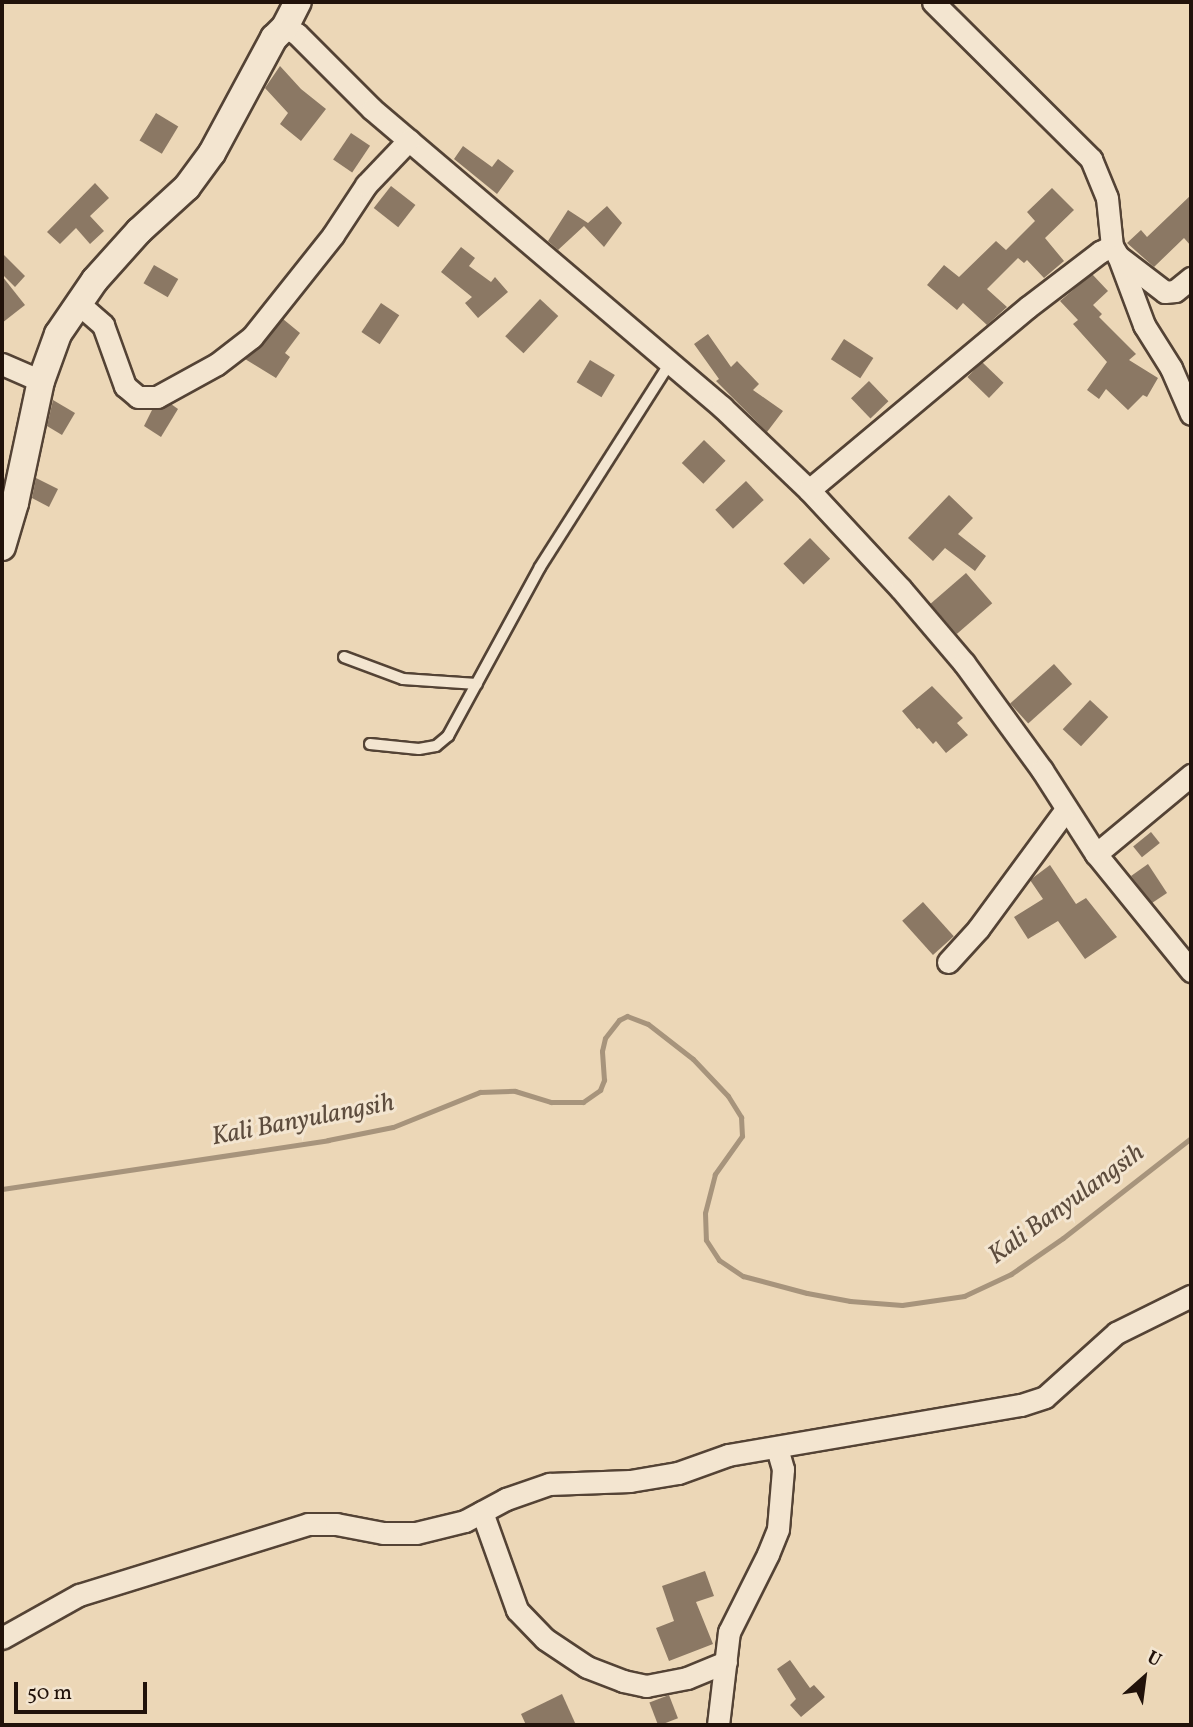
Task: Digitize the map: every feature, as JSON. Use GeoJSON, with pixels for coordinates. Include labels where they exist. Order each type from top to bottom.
{"type":"FeatureCollection","features":[{"type":"Feature","properties":{"kind":"street"},"geometry":{"type":"LineString","coordinates":[[2,547],[15,503],[41,381],[58,334],[95,280],[139,231],[187,187],[212,153],[274,38],[285,27],[298,2]]}},
{"type":"Feature","properties":{"kind":"street"},"geometry":{"type":"LineString","coordinates":[[933,2],[1091,159],[1107,198],[1115,251],[1144,325],[1171,368],[1191,414]]}},
{"type":"Feature","properties":{"kind":"street"},"geometry":{"type":"LineString","coordinates":[[285,27],[297,34],[409,139],[722,407],[808,490],[901,589],[964,663],[1096,854],[1191,971]]}},
{"type":"Feature","properties":{"kind":"street"},"geometry":{"type":"LineString","coordinates":[[79,304],[103,325],[125,386],[138,397],[157,397],[217,364],[252,337],[333,235],[366,185],[409,139]]}},
{"type":"Feature","properties":{"kind":"street"},"geometry":{"type":"LineString","coordinates":[[1115,251],[1165,292],[1175,291],[1191,278]]}},
{"type":"Feature","properties":{"kind":"street"},"geometry":{"type":"LineString","coordinates":[[808,490],[1027,307],[1115,251]]}},
{"type":"Feature","properties":{"kind":"street"},"geometry":{"type":"LineString","coordinates":[[2,365],[41,381]]}},
{"type":"Feature","properties":{"kind":"street"},"geometry":{"type":"LineString","coordinates":[[1096,854],[1191,775]]}},
{"type":"Feature","properties":{"kind":"street"},"geometry":{"type":"LineString","coordinates":[[948,962],[978,929],[1066,809]]}},
{"type":"Feature","properties":{"kind":"street"},"geometry":{"type":"LineString","coordinates":[[2,1639],[79,1595],[308,1524],[336,1524],[383,1533],[416,1533],[465,1521],[506,1499],[549,1484],[630,1481],[678,1473],[728,1455],[1021,1405],[1045,1397],[1116,1333],[1191,1296]]}},
{"type":"Feature","properties":{"kind":"street"},"geometry":{"type":"LineString","coordinates":[[718,1725],[729,1632],[778,1529],[783,1469],[777,1448]]}},
{"type":"Feature","properties":{"kind":"street"},"geometry":{"type":"LineString","coordinates":[[482,1512],[517,1610],[545,1639],[587,1667],[623,1681],[646,1686],[687,1678],[726,1662]]}},
{"type":"Feature","properties":{"kind":"lane"},"geometry":{"type":"LineString","coordinates":[[370,744],[419,749],[436,746],[449,736],[540,567],[670,363]]}},
{"type":"Feature","properties":{"kind":"lane"},"geometry":{"type":"LineString","coordinates":[[344,657],[403,679],[477,684]]}},
{"type":"Feature","properties":{"kind":"building"},"geometry":{"type":"Polygon","coordinates":[[[280,66],[301,89],[326,109],[301,141],[280,124],[288,113],[265,88],[280,66]]]}},
{"type":"Feature","properties":{"kind":"building"},"geometry":{"type":"Polygon","coordinates":[[[156,113],[178,126],[162,154],[140,140],[156,113]]]}},
{"type":"Feature","properties":{"kind":"building"},"geometry":{"type":"Polygon","coordinates":[[[351,133],[370,146],[352,172],[333,160],[351,133]]]}},
{"type":"Feature","properties":{"kind":"building"},"geometry":{"type":"Polygon","coordinates":[[[463,146],[492,167],[498,159],[514,171],[497,194],[454,159],[463,146]]]}},
{"type":"Feature","properties":{"kind":"building"},"geometry":{"type":"Polygon","coordinates":[[[95,183],[109,198],[90,216],[104,231],[90,244],[76,228],[60,244],[47,232],[95,183]]]}},
{"type":"Feature","properties":{"kind":"building"},"geometry":{"type":"Polygon","coordinates":[[[391,186],[415,205],[398,227],[374,208],[391,186]]]}},
{"type":"Feature","properties":{"kind":"building"},"geometry":{"type":"Polygon","coordinates":[[[1052,188],[1074,210],[1045,238],[1064,261],[1044,278],[1027,260],[1024,263],[1018,258],[987,289],[1007,307],[987,325],[963,303],[957,310],[927,285],[944,265],[959,277],[996,241],[1006,250],[1035,221],[1027,212],[1052,188]]]}},
{"type":"Feature","properties":{"kind":"building"},"geometry":{"type":"Polygon","coordinates":[[[1191,195],[1191,246],[1184,238],[1154,267],[1127,243],[1141,230],[1147,237],[1191,195]]]}},
{"type":"Feature","properties":{"kind":"building"},"geometry":{"type":"Polygon","coordinates":[[[607,206],[622,223],[604,247],[584,226],[558,250],[548,241],[568,210],[588,223],[607,206]]]}},
{"type":"Feature","properties":{"kind":"building"},"geometry":{"type":"Polygon","coordinates":[[[461,247],[475,258],[469,266],[491,282],[495,277],[508,292],[478,318],[465,303],[472,297],[441,272],[461,247]]]}},
{"type":"Feature","properties":{"kind":"building"},"geometry":{"type":"Polygon","coordinates":[[[2,253],[25,276],[15,287],[2,274],[2,253]]]}},
{"type":"Feature","properties":{"kind":"building"},"geometry":{"type":"Polygon","coordinates":[[[154,265],[178,279],[168,297],[144,283],[154,265]]]}},
{"type":"Feature","properties":{"kind":"building"},"geometry":{"type":"Polygon","coordinates":[[[1092,274],[1108,291],[1093,305],[1102,314],[1099,317],[1136,354],[1129,360],[1158,378],[1147,397],[1143,395],[1128,410],[1106,389],[1099,399],[1087,390],[1107,362],[1073,324],[1078,320],[1060,301],[1092,274]]]}},
{"type":"Feature","properties":{"kind":"building"},"geometry":{"type":"Polygon","coordinates":[[[2,276],[25,305],[2,323],[2,276]]]}},
{"type":"Feature","properties":{"kind":"building"},"geometry":{"type":"Polygon","coordinates":[[[540,299],[558,316],[524,353],[505,336],[540,299]]]}},
{"type":"Feature","properties":{"kind":"building"},"geometry":{"type":"Polygon","coordinates":[[[381,303],[399,315],[380,344],[361,332],[381,303]]]}},
{"type":"Feature","properties":{"kind":"building"},"geometry":{"type":"Polygon","coordinates":[[[283,319],[300,333],[285,353],[290,357],[276,378],[245,359],[262,345],[283,319]]]}},
{"type":"Feature","properties":{"kind":"building"},"geometry":{"type":"Polygon","coordinates":[[[708,334],[731,367],[737,361],[759,384],[753,390],[783,411],[767,432],[716,381],[719,379],[694,344],[708,334]]]}},
{"type":"Feature","properties":{"kind":"building"},"geometry":{"type":"Polygon","coordinates":[[[844,339],[873,358],[860,378],[831,359],[844,339]]]}},
{"type":"Feature","properties":{"kind":"building"},"geometry":{"type":"Polygon","coordinates":[[[590,360],[615,375],[601,397],[577,382],[590,360]]]}},
{"type":"Feature","properties":{"kind":"building"},"geometry":{"type":"Polygon","coordinates":[[[982,362],[1004,383],[989,398],[967,377],[982,362]]]}},
{"type":"Feature","properties":{"kind":"building"},"geometry":{"type":"Polygon","coordinates":[[[869,381],[888,401],[870,419],[851,398],[869,381]]]}},
{"type":"Feature","properties":{"kind":"building"},"geometry":{"type":"Polygon","coordinates":[[[53,400],[75,413],[62,435],[47,426],[53,400]]]}},
{"type":"Feature","properties":{"kind":"building"},"geometry":{"type":"Polygon","coordinates":[[[171,404],[178,409],[161,437],[144,426],[152,410],[171,404]]]}},
{"type":"Feature","properties":{"kind":"building"},"geometry":{"type":"Polygon","coordinates":[[[704,440],[726,461],[703,484],[682,463],[704,440]]]}},
{"type":"Feature","properties":{"kind":"building"},"geometry":{"type":"Polygon","coordinates":[[[36,478],[58,489],[49,507],[32,498],[36,478]]]}},
{"type":"Feature","properties":{"kind":"building"},"geometry":{"type":"Polygon","coordinates":[[[746,481],[764,500],[733,529],[715,510],[746,481]]]}},
{"type":"Feature","properties":{"kind":"building"},"geometry":{"type":"Polygon","coordinates":[[[949,495],[973,518],[958,534],[986,556],[975,571],[945,548],[933,561],[908,538],[949,495]]]}},
{"type":"Feature","properties":{"kind":"building"},"geometry":{"type":"Polygon","coordinates":[[[810,538],[830,559],[804,585],[783,564],[810,538]]]}},
{"type":"Feature","properties":{"kind":"building"},"geometry":{"type":"Polygon","coordinates":[[[966,573],[992,603],[957,634],[931,604],[966,573]]]}},
{"type":"Feature","properties":{"kind":"building"},"geometry":{"type":"Polygon","coordinates":[[[1054,664],[1072,684],[1028,724],[1010,703],[1054,664]]]}},
{"type":"Feature","properties":{"kind":"building"},"geometry":{"type":"Polygon","coordinates":[[[932,686],[963,718],[957,723],[968,735],[946,753],[936,741],[933,744],[917,729],[902,711],[932,686]]]}},
{"type":"Feature","properties":{"kind":"building"},"geometry":{"type":"Polygon","coordinates":[[[1090,700],[1108,717],[1081,746],[1063,729],[1090,700]]]}},
{"type":"Feature","properties":{"kind":"building"},"geometry":{"type":"Polygon","coordinates":[[[1151,832],[1160,843],[1142,857],[1133,846],[1151,832]]]}},
{"type":"Feature","properties":{"kind":"building"},"geometry":{"type":"Polygon","coordinates":[[[1148,864],[1167,893],[1152,903],[1131,876],[1148,864]]]}},
{"type":"Feature","properties":{"kind":"building"},"geometry":{"type":"Polygon","coordinates":[[[1050,865],[1076,904],[1086,898],[1117,937],[1085,959],[1058,921],[1028,939],[1014,917],[1043,899],[1030,880],[1050,865]]]}},
{"type":"Feature","properties":{"kind":"building"},"geometry":{"type":"Polygon","coordinates":[[[923,902],[954,936],[933,955],[902,921],[923,902]]]}},
{"type":"Feature","properties":{"kind":"building"},"geometry":{"type":"Polygon","coordinates":[[[705,1571],[714,1596],[696,1602],[713,1644],[669,1661],[656,1628],[674,1621],[662,1586],[705,1571]]]}},
{"type":"Feature","properties":{"kind":"building"},"geometry":{"type":"Polygon","coordinates":[[[790,1660],[810,1688],[814,1685],[825,1697],[801,1717],[790,1705],[796,1699],[777,1669],[790,1660]]]}},
{"type":"Feature","properties":{"kind":"building"},"geometry":{"type":"Polygon","coordinates":[[[562,1694],[576,1725],[526,1725],[521,1714],[562,1694]]]}},
{"type":"Feature","properties":{"kind":"building"},"geometry":{"type":"Polygon","coordinates":[[[669,1695],[678,1718],[658,1725],[649,1703],[669,1695]]]}},
{"type":"Feature","properties":{"kind":"waterway","name":"Kali Banyulangsih"},"geometry":{"type":"LineString","coordinates":[[2,1189],[328,1140],[393,1127],[480,1092],[515,1091],[551,1102],[583,1102],[600,1090],[604,1080],[602,1051],[605,1038],[619,1020],[627,1016],[648,1024],[693,1059],[728,1096],[741,1117],[742,1136],[715,1174],[705,1213],[706,1240],[719,1260],[743,1276],[807,1293],[850,1301],[902,1305],[964,1296],[1011,1274],[1063,1238],[1191,1138]]}}]}
